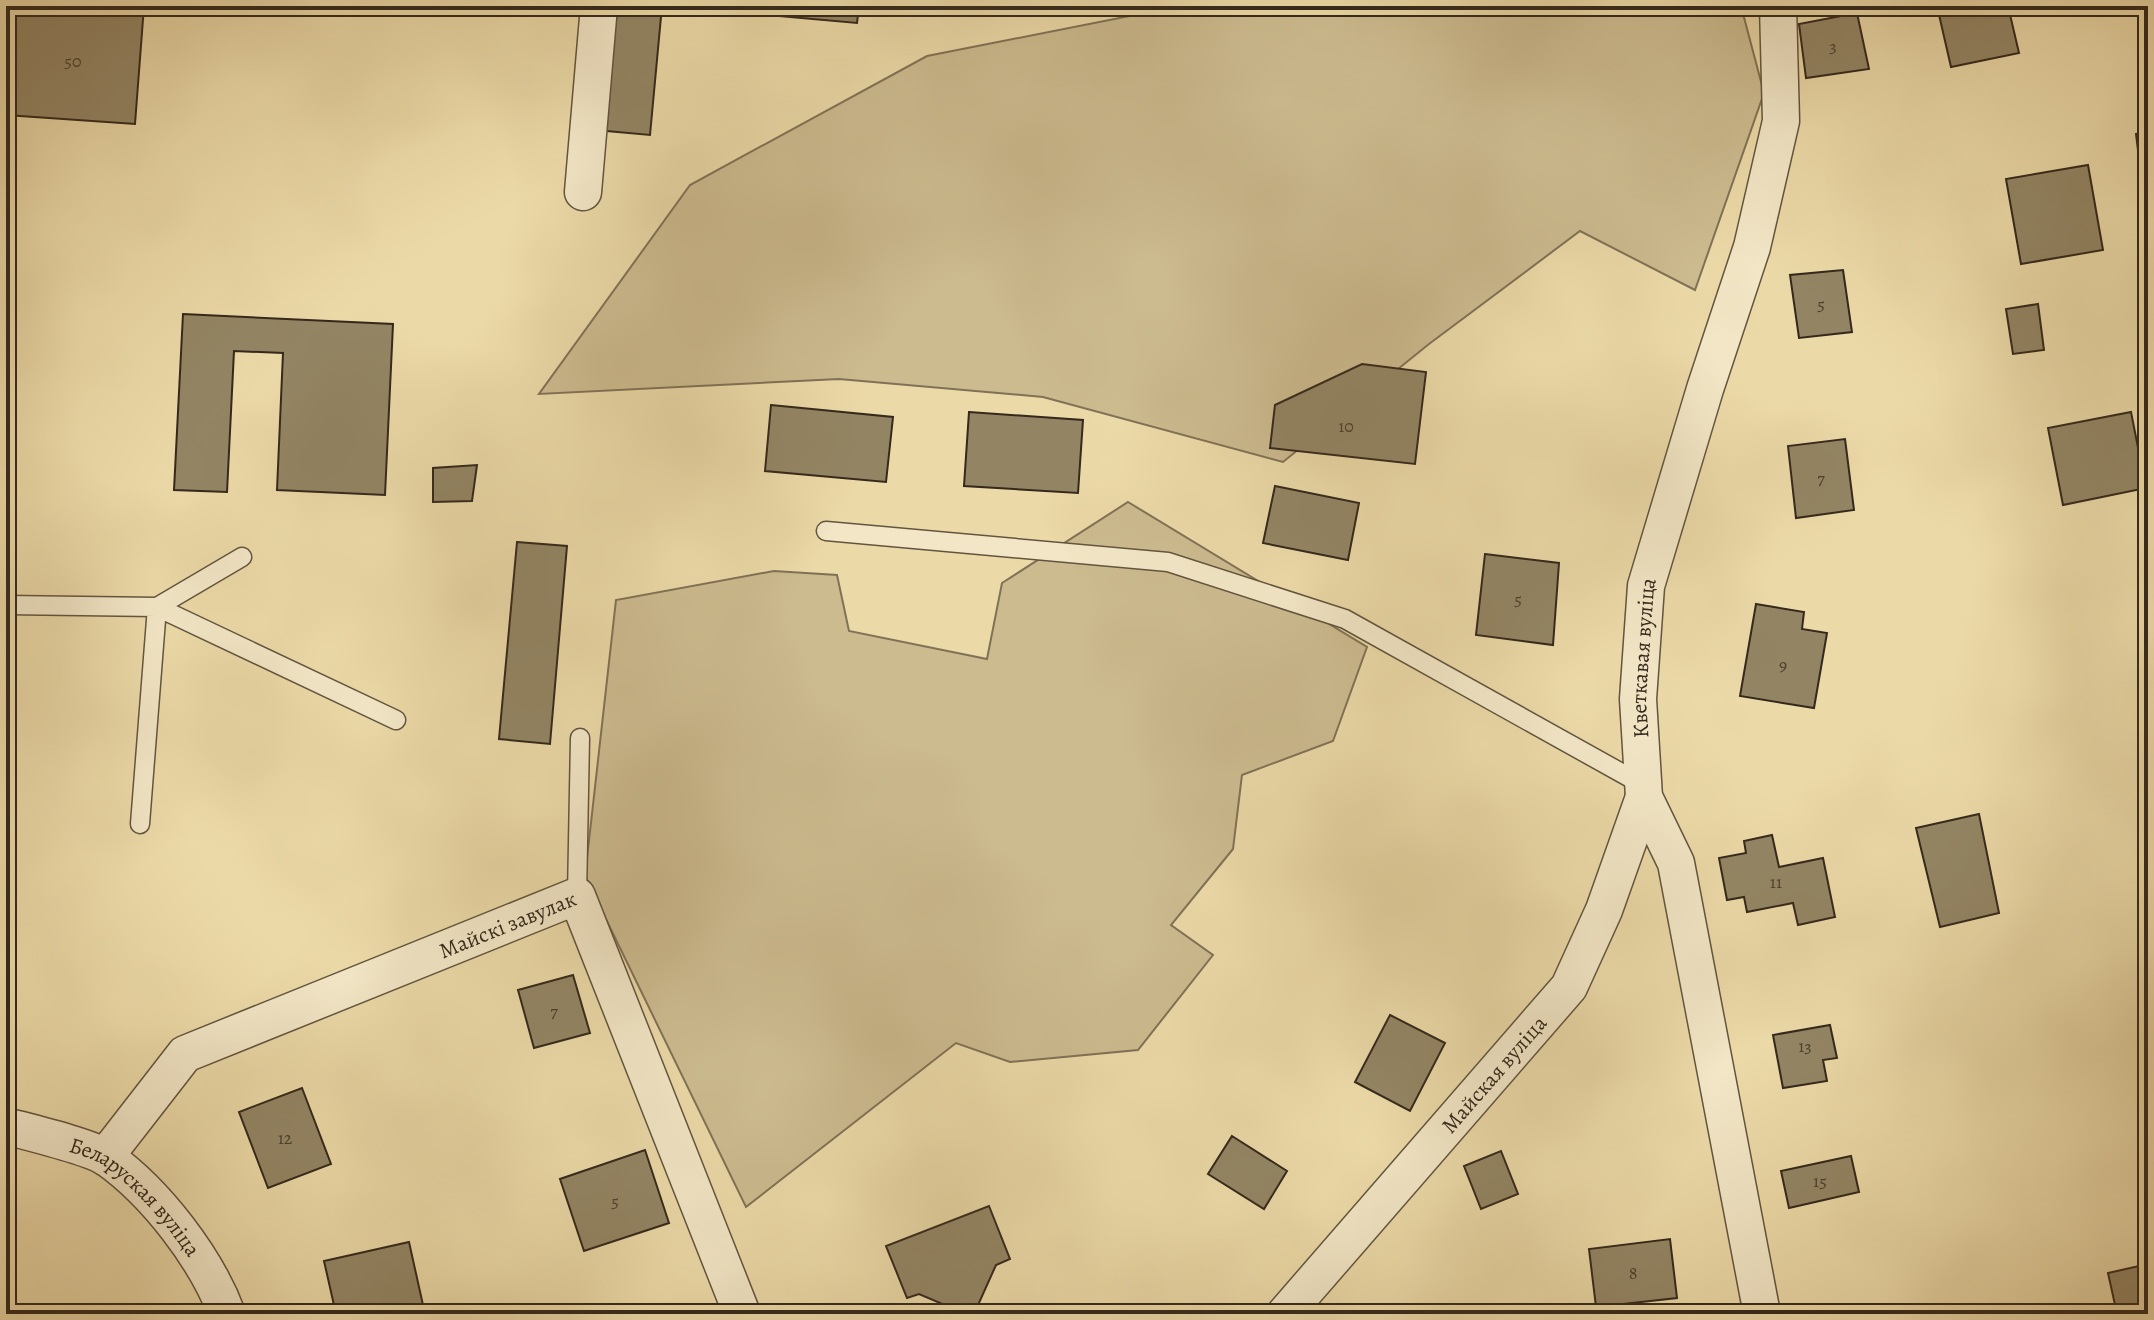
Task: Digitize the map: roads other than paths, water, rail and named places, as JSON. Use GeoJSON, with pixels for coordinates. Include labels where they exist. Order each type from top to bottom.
{"type":"FeatureCollection","features":[{"type":"Feature","properties":{"kind":"street"},"geometry":{"type":"LineString","coordinates":[[583,192],[599,6]]}},
{"type":"Feature","properties":{"kind":"street","name":"Кветкавая вуліца"},"geometry":{"type":"LineString","coordinates":[[1762,1314],[1676,863],[1644,791],[1638,699],[1646,586],[1705,389],[1752,247],[1781,121],[1778,6]]}},
{"type":"Feature","properties":{"kind":"street","name":"Майская вуліца"},"geometry":{"type":"LineString","coordinates":[[1285,1314],[1569,987],[1604,910],[1644,791]]}},
{"type":"Feature","properties":{"kind":"street","name":"Майскі завулак"},"geometry":{"type":"LineString","coordinates":[[105,1157],[185,1054],[577,896],[742,1314]]}},
{"type":"Feature","properties":{"kind":"street","name":"Беларуская вуліца"},"geometry":{"type":"LineString","coordinates":[[6,1126],[105,1157],[171,1219],[217,1287],[227,1314]]}},
{"type":"Feature","properties":{"kind":"lane"},"geometry":{"type":"LineString","coordinates":[[826,531],[1168,562],[1345,619],[1644,791]]}},
{"type":"Feature","properties":{"kind":"lane"},"geometry":{"type":"LineString","coordinates":[[157,607],[242,557]]}},
{"type":"Feature","properties":{"kind":"lane"},"geometry":{"type":"LineString","coordinates":[[6,605],[157,607],[396,720]]}},
{"type":"Feature","properties":{"kind":"lane"},"geometry":{"type":"LineString","coordinates":[[140,824],[157,607]]}},
{"type":"Feature","properties":{"kind":"lane"},"geometry":{"type":"LineString","coordinates":[[577,896],[580,738]]}}]}
